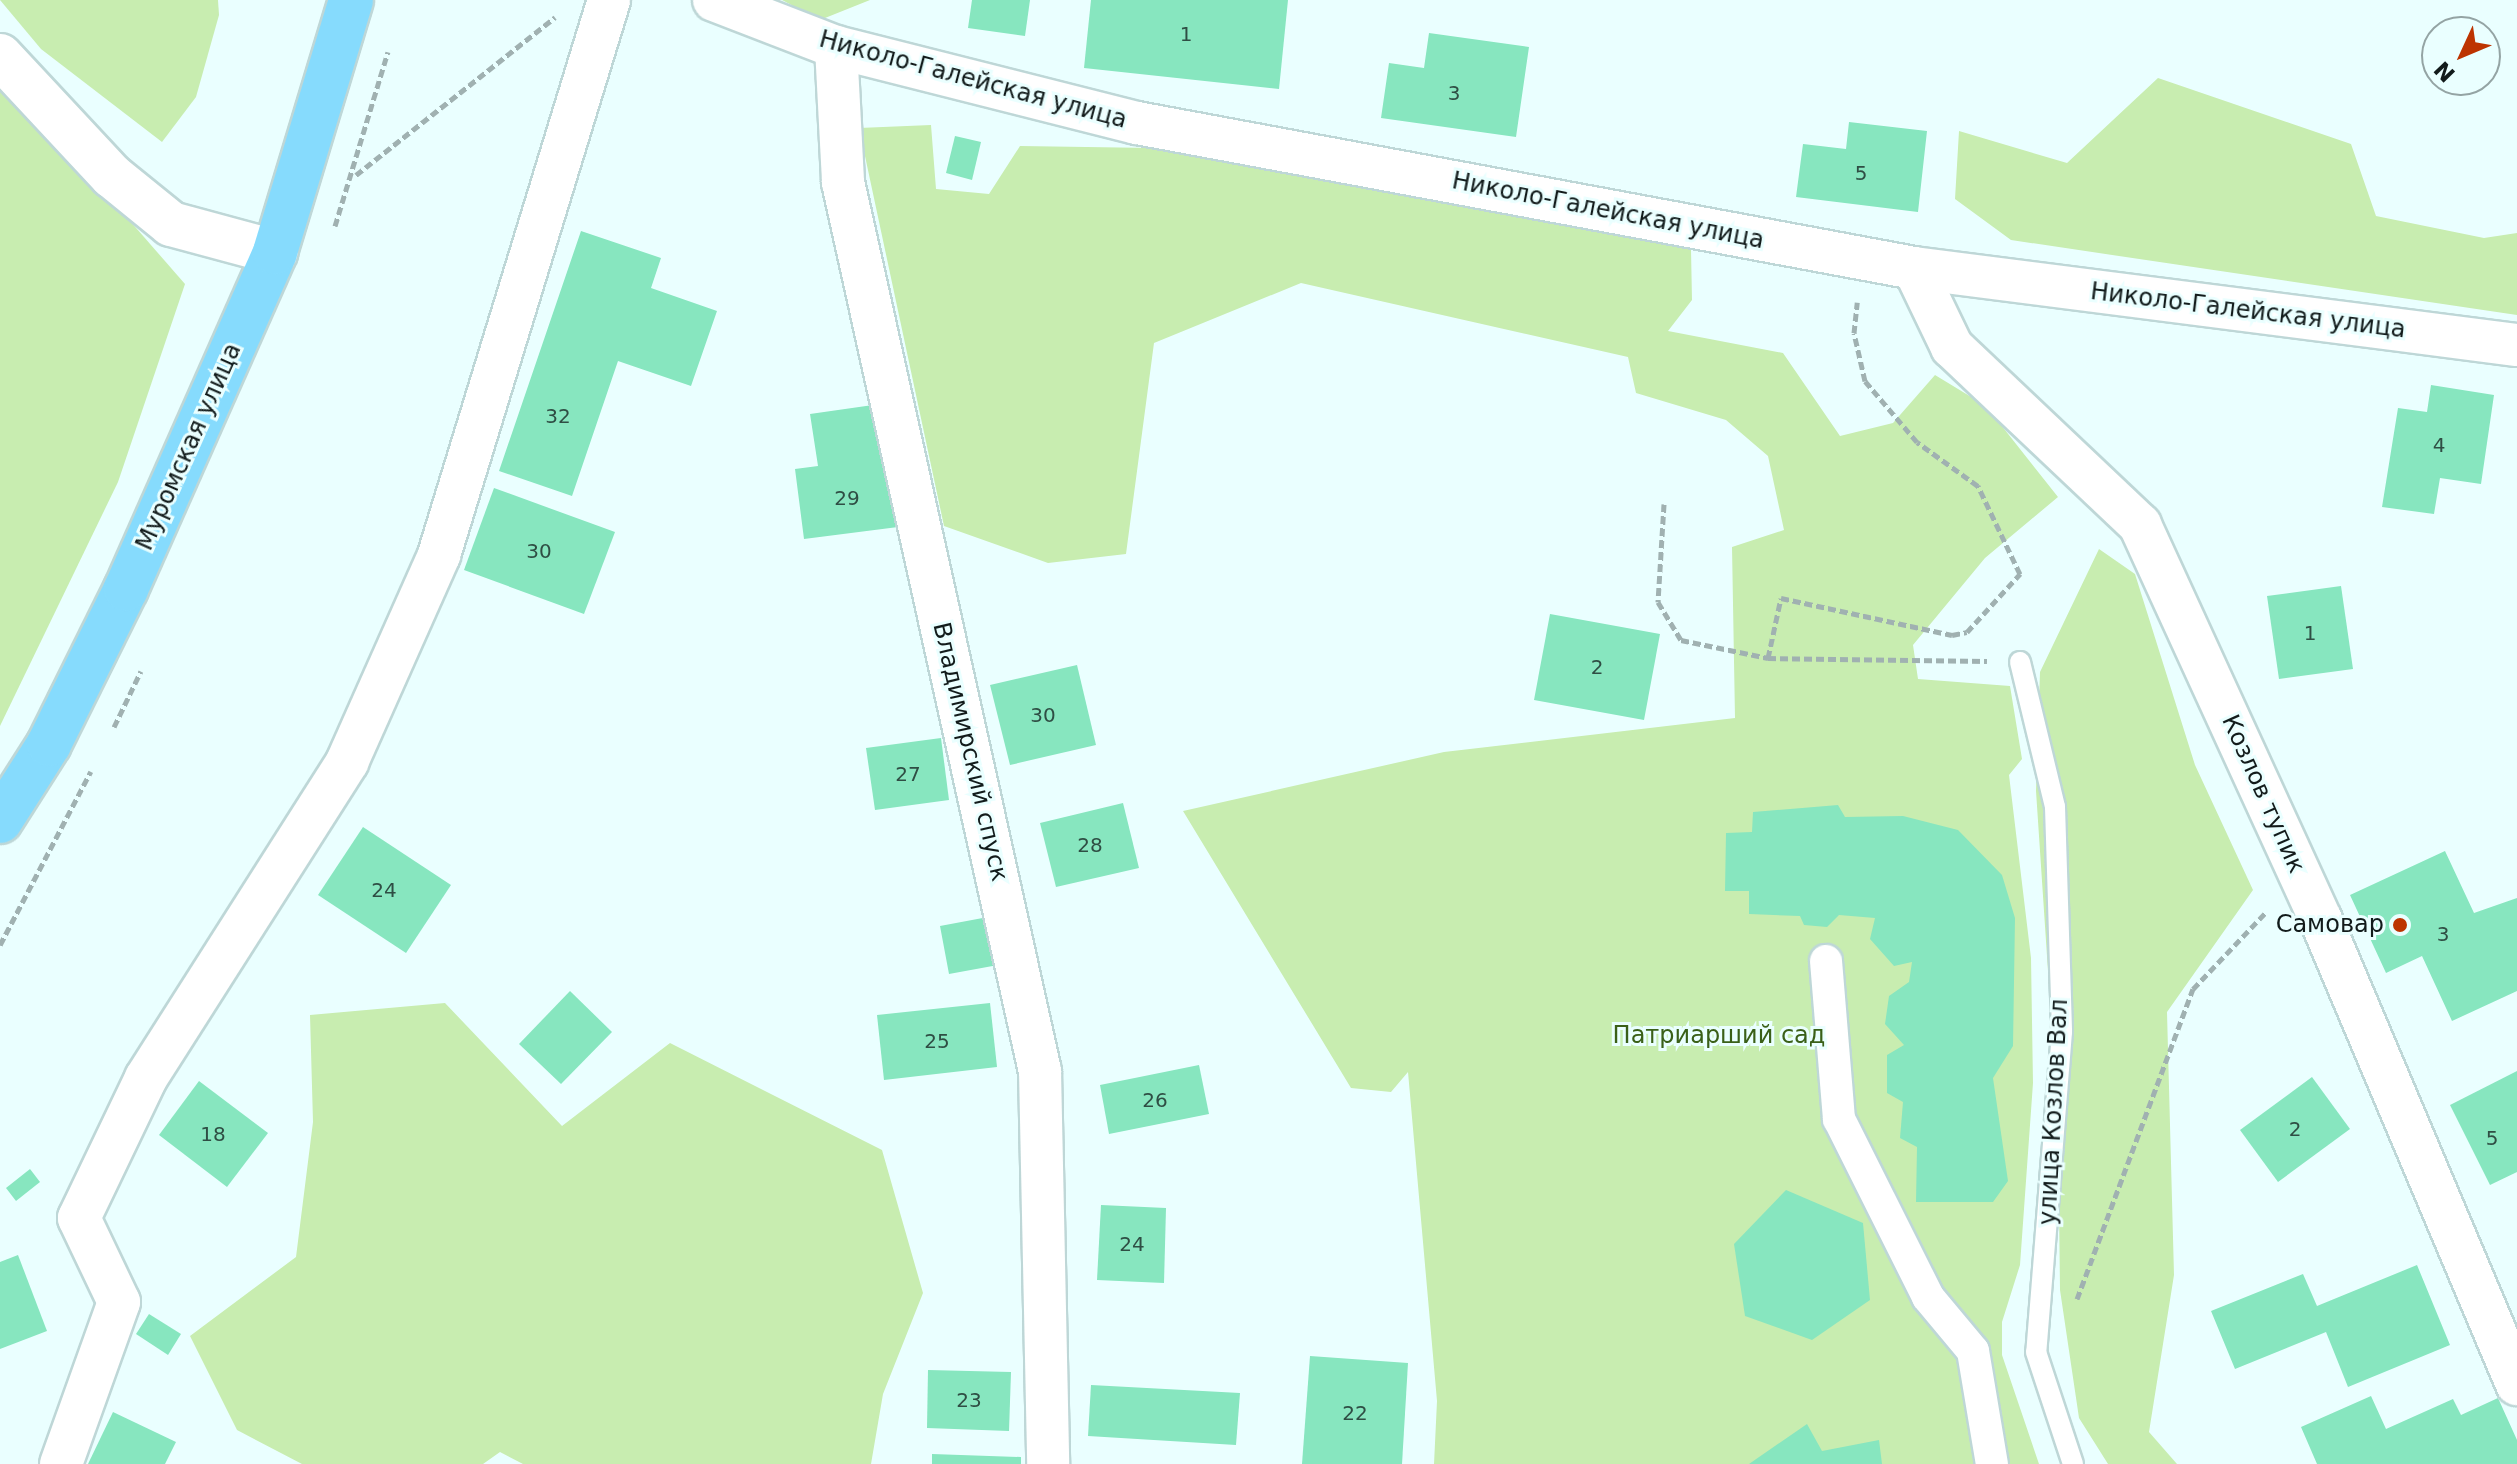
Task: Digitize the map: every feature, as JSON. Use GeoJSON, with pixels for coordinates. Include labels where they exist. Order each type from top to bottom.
{"type":"FeatureCollection","features":[{"type":"Feature","properties":{"kind":"main road","name":"Муромская улица"},"geometry":{"type":"LineString","coordinates":[[0,821],[49,744],[126,589],[275,252],[339,54],[351,0]]}},
{"type":"Feature","properties":{"kind":"street"},"geometry":{"type":"LineString","coordinates":[[61,1464],[119,1302],[79,1218],[146,1078],[347,762],[439,555],[609,0]]}},
{"type":"Feature","properties":{"kind":"street","name":"Николо-Галейская улица"},"geometry":{"type":"LineString","coordinates":[[714,0],[836,47],[1137,123],[1914,268],[2517,345]]}},
{"type":"Feature","properties":{"kind":"street","name":"Владимирский спуск"},"geometry":{"type":"LineString","coordinates":[[836,47],[843,182],[1040,1071],[1048,1464]]}},
{"type":"Feature","properties":{"kind":"street"},"geometry":{"type":"LineString","coordinates":[[0,56],[112,176],[171,224],[275,252]]}},
{"type":"Feature","properties":{"kind":"street","name":"Козлов тупик"},"geometry":{"type":"LineString","coordinates":[[1914,268],[1952,347],[2140,525],[2300,876],[2517,1384]]}},
{"type":"Feature","properties":{"kind":"street"},"geometry":{"type":"LineString","coordinates":[[1826,961],[1839,1119],[1928,1297],[1973,1351],[1992,1464]]}},
{"type":"Feature","properties":{"kind":"lane","name":"улица Козлов Вал"},"geometry":{"type":"LineString","coordinates":[[2020,662],[2055,807],[2062,1032],[2036,1352],[2073,1464]]}},
{"type":"Feature","properties":{"kind":"path"},"geometry":{"type":"LineString","coordinates":[[384,67],[355,175],[563,10]]}},
{"type":"Feature","properties":{"kind":"path"},"geometry":{"type":"LineString","coordinates":[[1768,658],[1781,598],[1952,635],[1967,632],[2020,574],[1978,486],[1917,442],[1865,381],[1854,333],[1861,258]]}},
{"type":"Feature","properties":{"kind":"path"},"geometry":{"type":"LineString","coordinates":[[1664,504],[1658,602],[1681,640],[1768,658],[2020,662]]}},
{"type":"Feature","properties":{"kind":"path"},"geometry":{"type":"LineString","coordinates":[[2036,1352],[2048,1350],[2076,1303],[2193,989],[2300,876]]}},
{"type":"Feature","properties":{"kind":"green space"},"geometry":{"type":"Polygon","coordinates":[[[0,0],[218,0],[219,15],[196,97],[162,142],[41,49],[0,0]]]}},
{"type":"Feature","properties":{"kind":"green space"},"geometry":{"type":"Polygon","coordinates":[[[782,0],[870,0],[820,20],[782,0]]]}},
{"type":"Feature","properties":{"kind":"green space"},"geometry":{"type":"Polygon","coordinates":[[[0,72],[185,284],[118,482],[0,726],[0,72]]]}},
{"type":"Feature","properties":{"kind":"green space"},"geometry":{"type":"Polygon","coordinates":[[[2158,78],[2351,144],[2376,216],[2484,238],[2517,233],[2517,315],[2011,240],[1955,199],[1959,131],[2067,163],[2158,78]]]}},
{"type":"Feature","properties":{"kind":"green space","name":"Патриарший сад"},"geometry":{"type":"Polygon","coordinates":[[[931,125],[936,189],[989,194],[1020,146],[1153,148],[1691,249],[1692,300],[1668,331],[1783,353],[1840,436],[1893,423],[1935,375],[1986,406],[2058,497],[1985,558],[1913,645],[1918,679],[2010,686],[2022,759],[2009,775],[2031,958],[2033,1083],[2020,1265],[2002,1322],[2002,1355],[2039,1464],[1434,1464],[1437,1401],[1408,1072],[1391,1092],[1351,1088],[1183,811],[1444,752],[1735,718],[1732,547],[1784,530],[1768,456],[1726,420],[1636,393],[1628,357],[1301,283],[1154,343],[1126,554],[1048,563],[944,526],[859,128],[931,125]]]}},
{"type":"Feature","properties":{"kind":"green space"},"geometry":{"type":"Polygon","coordinates":[[[2099,549],[2135,574],[2195,765],[2253,890],[2167,1012],[2174,1275],[2149,1432],[2177,1464],[2108,1464],[2079,1418],[2060,1290],[2058,1121],[2036,791],[2040,672],[2099,549]]]}},
{"type":"Feature","properties":{"kind":"green space"},"geometry":{"type":"Polygon","coordinates":[[[445,1003],[562,1126],[670,1043],[882,1150],[923,1293],[883,1394],[871,1464],[523,1464],[500,1452],[483,1464],[302,1464],[237,1430],[190,1336],[296,1257],[313,1122],[310,1015],[445,1003]]]}},
{"type":"Feature","properties":{"kind":"building"},"geometry":{"type":"Polygon","coordinates":[[[972,0],[1030,0],[1025,36],[968,28],[972,0]]]}},
{"type":"Feature","properties":{"kind":"building"},"geometry":{"type":"Polygon","coordinates":[[[1091,0],[1288,0],[1279,89],[1084,68],[1091,0]]]}},
{"type":"Feature","properties":{"kind":"building"},"geometry":{"type":"Polygon","coordinates":[[[1429,33],[1529,47],[1516,137],[1381,118],[1389,63],[1424,68],[1429,33]]]}},
{"type":"Feature","properties":{"kind":"building"},"geometry":{"type":"Polygon","coordinates":[[[1849,122],[1927,131],[1918,212],[1796,197],[1803,144],[1846,149],[1849,122]]]}},
{"type":"Feature","properties":{"kind":"building"},"geometry":{"type":"Polygon","coordinates":[[[955,136],[981,142],[972,180],[946,173],[955,136]]]}},
{"type":"Feature","properties":{"kind":"building"},"geometry":{"type":"Polygon","coordinates":[[[581,231],[661,258],[651,288],[717,311],[691,386],[618,361],[572,496],[499,471],[581,231]]]}},
{"type":"Feature","properties":{"kind":"building"},"geometry":{"type":"Polygon","coordinates":[[[2431,385],[2494,395],[2481,484],[2440,478],[2434,514],[2382,507],[2398,408],[2427,412],[2431,385]]]}},
{"type":"Feature","properties":{"kind":"building"},"geometry":{"type":"Polygon","coordinates":[[[873,405],[898,527],[804,539],[795,469],[818,466],[810,414],[873,405]]]}},
{"type":"Feature","properties":{"kind":"building"},"geometry":{"type":"Polygon","coordinates":[[[494,488],[615,532],[584,614],[464,570],[494,488]]]}},
{"type":"Feature","properties":{"kind":"building"},"geometry":{"type":"Polygon","coordinates":[[[2341,586],[2353,669],[2279,679],[2267,596],[2341,586]]]}},
{"type":"Feature","properties":{"kind":"building"},"geometry":{"type":"Polygon","coordinates":[[[1550,614],[1660,634],[1644,720],[1534,700],[1550,614]]]}},
{"type":"Feature","properties":{"kind":"building"},"geometry":{"type":"Polygon","coordinates":[[[1077,665],[1096,745],[1010,765],[990,685],[1077,665]]]}},
{"type":"Feature","properties":{"kind":"building"},"geometry":{"type":"Polygon","coordinates":[[[941,738],[949,800],[875,810],[866,748],[941,738]]]}},
{"type":"Feature","properties":{"kind":"building"},"geometry":{"type":"Polygon","coordinates":[[[1123,803],[1139,868],[1056,887],[1040,823],[1123,803]]]}},
{"type":"Feature","properties":{"kind":"building"},"geometry":{"type":"Polygon","coordinates":[[[1838,805],[1845,817],[1903,816],[1958,830],[2002,875],[2015,918],[2013,1046],[1993,1078],[2008,1181],[1993,1202],[1916,1202],[1917,1147],[1900,1138],[1903,1102],[1887,1093],[1887,1055],[1904,1045],[1885,1024],[1889,996],[1909,982],[1912,962],[1894,966],[1870,939],[1875,918],[1839,915],[1827,927],[1804,925],[1800,916],[1749,914],[1749,891],[1725,891],[1726,833],[1752,832],[1753,812],[1838,805]]]}},
{"type":"Feature","properties":{"kind":"building"},"geometry":{"type":"Polygon","coordinates":[[[363,827],[451,885],[406,953],[318,895],[363,827]]]}},
{"type":"Feature","properties":{"kind":"building"},"geometry":{"type":"Polygon","coordinates":[[[2445,851],[2474,913],[2517,898],[2517,991],[2452,1021],[2422,956],[2386,973],[2350,895],[2445,851]]]}},
{"type":"Feature","properties":{"kind":"building"},"geometry":{"type":"Polygon","coordinates":[[[988,917],[998,965],[949,974],[940,926],[988,917]]]}},
{"type":"Feature","properties":{"kind":"building"},"geometry":{"type":"Polygon","coordinates":[[[570,991],[612,1032],[561,1084],[519,1044],[570,991]]]}},
{"type":"Feature","properties":{"kind":"building"},"geometry":{"type":"Polygon","coordinates":[[[990,1003],[997,1067],[884,1080],[877,1015],[990,1003]]]}},
{"type":"Feature","properties":{"kind":"building"},"geometry":{"type":"Polygon","coordinates":[[[1199,1065],[1209,1114],[1109,1134],[1100,1085],[1199,1065]]]}},
{"type":"Feature","properties":{"kind":"building"},"geometry":{"type":"Polygon","coordinates":[[[2517,1071],[2517,1172],[2490,1185],[2450,1105],[2517,1071]]]}},
{"type":"Feature","properties":{"kind":"building"},"geometry":{"type":"Polygon","coordinates":[[[2312,1077],[2350,1129],[2278,1182],[2240,1130],[2312,1077]]]}},
{"type":"Feature","properties":{"kind":"building"},"geometry":{"type":"Polygon","coordinates":[[[199,1081],[268,1133],[227,1187],[159,1135],[199,1081]]]}},
{"type":"Feature","properties":{"kind":"building"},"geometry":{"type":"Polygon","coordinates":[[[30,1169],[40,1182],[16,1201],[6,1188],[30,1169]]]}},
{"type":"Feature","properties":{"kind":"building"},"geometry":{"type":"Polygon","coordinates":[[[1786,1190],[1863,1223],[1870,1300],[1812,1340],[1745,1316],[1734,1244],[1786,1190]]]}},
{"type":"Feature","properties":{"kind":"building"},"geometry":{"type":"Polygon","coordinates":[[[1101,1205],[1166,1208],[1164,1283],[1097,1280],[1101,1205]]]}},
{"type":"Feature","properties":{"kind":"building"},"geometry":{"type":"Polygon","coordinates":[[[18,1255],[47,1331],[0,1349],[0,1262],[18,1255]]]}},
{"type":"Feature","properties":{"kind":"building"},"geometry":{"type":"Polygon","coordinates":[[[2417,1265],[2450,1345],[2348,1387],[2326,1332],[2235,1369],[2211,1311],[2303,1274],[2317,1306],[2417,1265]]]}},
{"type":"Feature","properties":{"kind":"building"},"geometry":{"type":"Polygon","coordinates":[[[149,1314],[181,1334],[168,1355],[136,1334],[149,1314]]]}},
{"type":"Feature","properties":{"kind":"building"},"geometry":{"type":"Polygon","coordinates":[[[1310,1356],[1408,1363],[1402,1464],[1302,1464],[1310,1356]]]}},
{"type":"Feature","properties":{"kind":"building"},"geometry":{"type":"Polygon","coordinates":[[[928,1370],[1011,1372],[1009,1431],[927,1428],[928,1370]]]}},
{"type":"Feature","properties":{"kind":"building"},"geometry":{"type":"Polygon","coordinates":[[[1091,1385],[1240,1393],[1236,1445],[1088,1436],[1091,1385]]]}},
{"type":"Feature","properties":{"kind":"building"},"geometry":{"type":"Polygon","coordinates":[[[2371,1396],[2386,1429],[2453,1399],[2461,1415],[2498,1398],[2517,1440],[2517,1464],[2317,1464],[2301,1427],[2371,1396]]]}},
{"type":"Feature","properties":{"kind":"building"},"geometry":{"type":"Polygon","coordinates":[[[113,1412],[176,1442],[165,1464],[88,1464],[113,1412]]]}},
{"type":"Feature","properties":{"kind":"building"},"geometry":{"type":"Polygon","coordinates":[[[1807,1424],[1822,1451],[1879,1440],[1882,1464],[1749,1464],[1807,1424]]]}},
{"type":"Feature","properties":{"kind":"building"},"geometry":{"type":"Polygon","coordinates":[[[932,1454],[1021,1457],[1021,1464],[932,1464],[932,1454]]]}},
{"type":"Feature","properties":{"kind":"place","name":"Самовар"},"geometry":{"type":"Point","coordinates":[2400,925]}}]}
